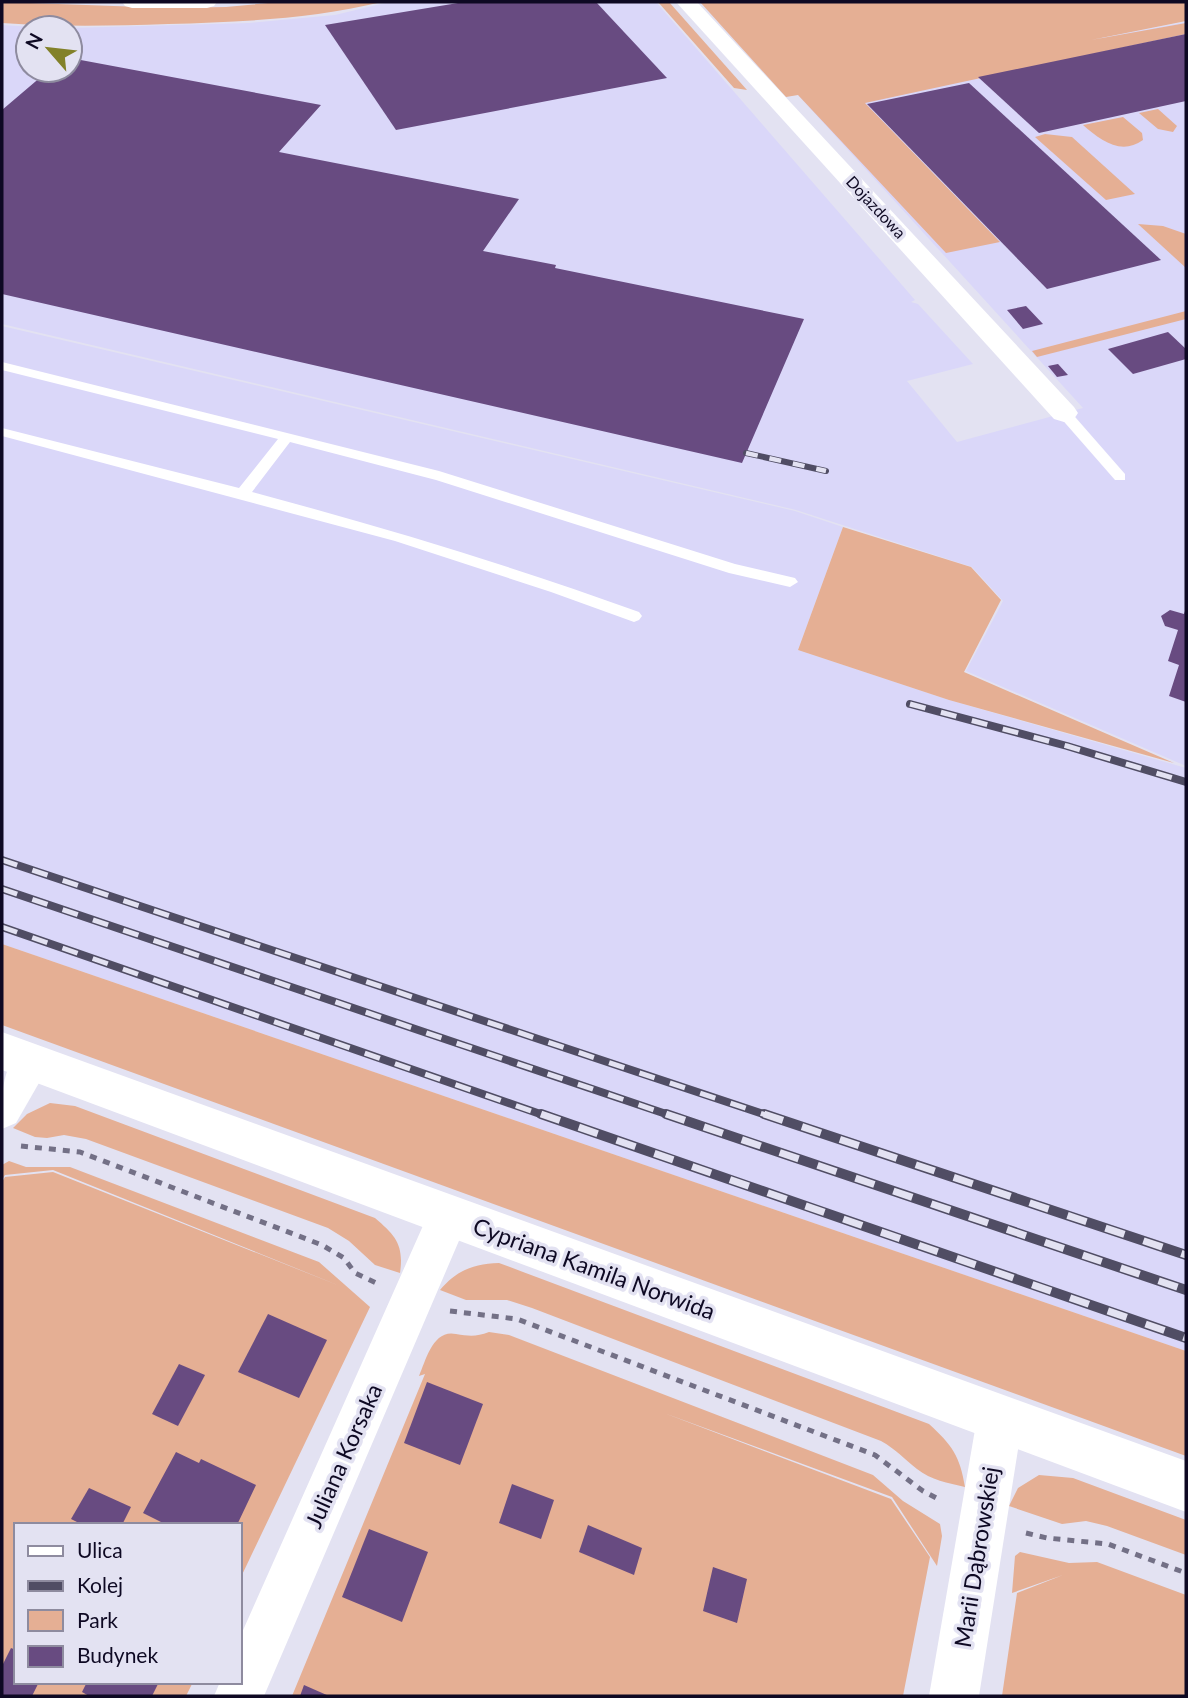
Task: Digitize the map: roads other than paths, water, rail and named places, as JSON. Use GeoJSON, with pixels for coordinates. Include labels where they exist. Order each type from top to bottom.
{"type":"FeatureCollection","features":[{"type":"Feature","properties":{"kind":"street"},"geometry":{"type":"LineString","coordinates":[[132,2],[207,2]]}},
{"type":"Feature","properties":{"kind":"street","name":"Dojazdowa"},"geometry":{"type":"LineString","coordinates":[[686,2],[1064,414]]}},
{"type":"Feature","properties":{"kind":"street"},"geometry":{"type":"LineString","coordinates":[[10,1127],[17,1057]]}},
{"type":"Feature","properties":{"kind":"street","name":"Cypriana Kamila Norwida"},"geometry":{"type":"LineString","coordinates":[[17,1057],[1186,1487]]}},
{"type":"Feature","properties":{"kind":"street","name":"Juliana Korsaka"},"geometry":{"type":"LineString","coordinates":[[239,1696],[449,1215]]}},
{"type":"Feature","properties":{"kind":"street","name":"Marii Dąbrowskiej"},"geometry":{"type":"LineString","coordinates":[[954,1696],[1000,1418]]}},
{"type":"Feature","properties":{"kind":"lane"},"geometry":{"type":"LineString","coordinates":[[2,366],[439,476],[734,569],[790,582]]}},
{"type":"Feature","properties":{"kind":"lane"},"geometry":{"type":"LineString","coordinates":[[1064,414],[1120,477]]}},
{"type":"Feature","properties":{"kind":"lane"},"geometry":{"type":"LineString","coordinates":[[2,432],[422,544],[634,616]]}},
{"type":"Feature","properties":{"kind":"lane"},"geometry":{"type":"LineString","coordinates":[[243,495],[287,437]]}},
{"type":"Feature","properties":{"kind":"railway"},"geometry":{"type":"LineString","coordinates":[[746,453],[826,471]]}},
{"type":"Feature","properties":{"kind":"railway"},"geometry":{"type":"LineString","coordinates":[[910,704],[1067,746],[1186,782]]}},
{"type":"Feature","properties":{"kind":"railway"},"geometry":{"type":"LineString","coordinates":[[2,860],[769,1116]]}},
{"type":"Feature","properties":{"kind":"railway"},"geometry":{"type":"LineString","coordinates":[[2,889],[672,1116]]}},
{"type":"Feature","properties":{"kind":"railway"},"geometry":{"type":"LineString","coordinates":[[2,927],[546,1116]]}},
{"type":"Feature","properties":{"kind":"railway"},"geometry":{"type":"LineString","coordinates":[[541,1114],[1186,1338]]}},
{"type":"Feature","properties":{"kind":"railway"},"geometry":{"type":"LineString","coordinates":[[666,1114],[1186,1290]]}},
{"type":"Feature","properties":{"kind":"railway"},"geometry":{"type":"LineString","coordinates":[[764,1114],[1186,1255]]}}]}
